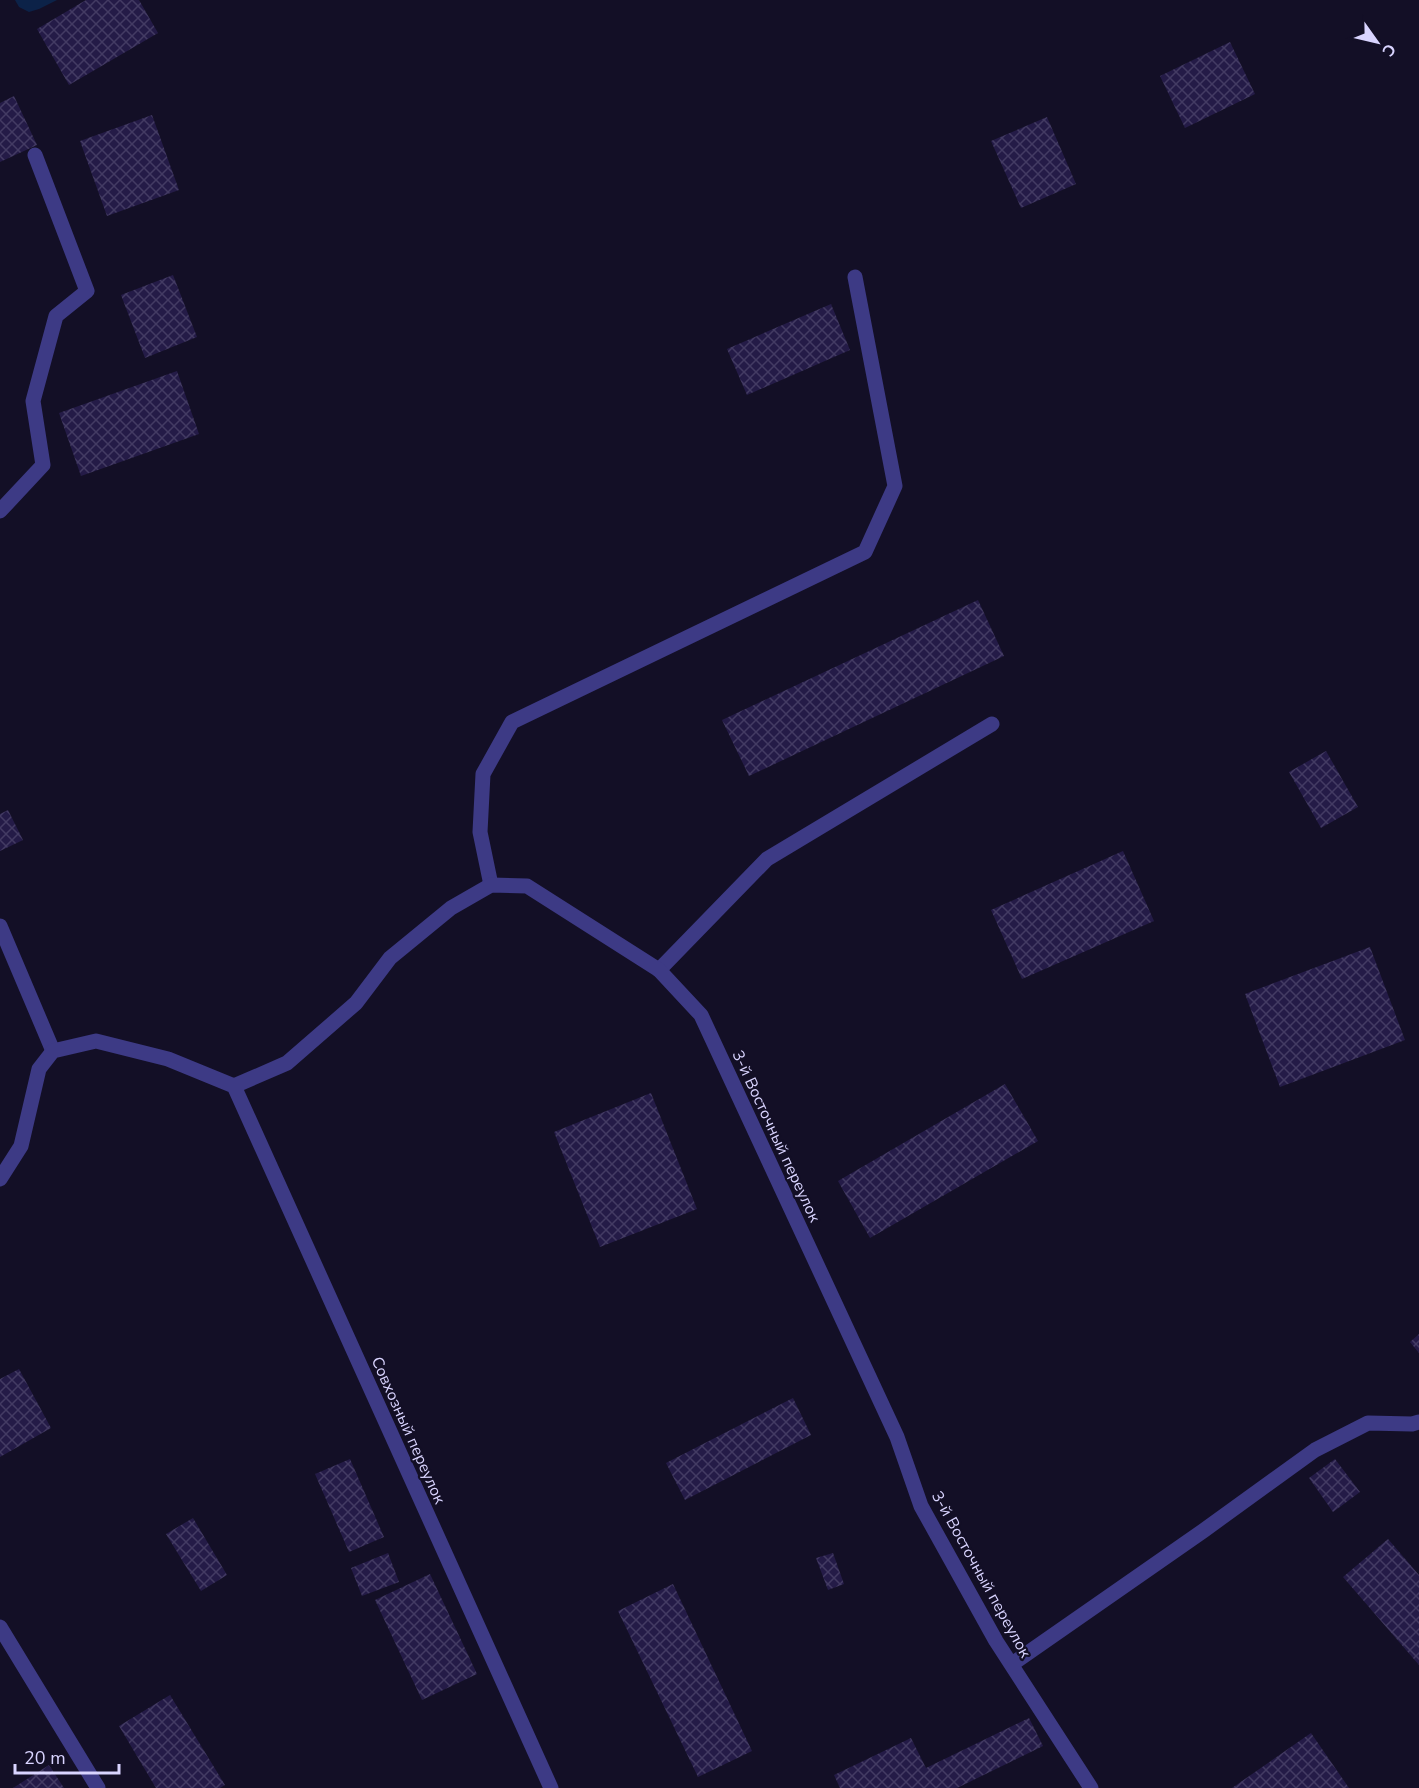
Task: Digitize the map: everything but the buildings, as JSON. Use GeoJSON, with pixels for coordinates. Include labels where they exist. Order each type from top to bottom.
{"type":"FeatureCollection","features":[{"type":"Feature","properties":{"kind":"street"},"geometry":{"type":"LineString","coordinates":[[0,511],[43,465],[33,401],[56,316],[87,291],[35,155]]}},
{"type":"Feature","properties":{"kind":"street"},"geometry":{"type":"LineString","coordinates":[[0,1179],[21,1146],[39,1069],[53,1051],[96,1041],[168,1059],[234,1086],[287,1064],[356,1004],[390,958],[451,908],[491,885],[480,832],[483,774],[512,722],[865,552],[895,486],[855,278]]}},
{"type":"Feature","properties":{"kind":"street"},"geometry":{"type":"LineString","coordinates":[[659,970],[767,859],[992,724]]}},
{"type":"Feature","properties":{"kind":"street","name":"3-й Восточный переулок"},"geometry":{"type":"LineString","coordinates":[[491,885],[526,886],[659,970],[701,1015],[897,1437],[921,1506],[996,1641],[1090,1788]]}},
{"type":"Feature","properties":{"kind":"street"},"geometry":{"type":"LineString","coordinates":[[0,926],[53,1051]]}},
{"type":"Feature","properties":{"kind":"street","name":"Совхозный переулок"},"geometry":{"type":"LineString","coordinates":[[234,1086],[551,1788]]}},
{"type":"Feature","properties":{"kind":"street"},"geometry":{"type":"LineString","coordinates":[[1012,1664],[1315,1450],[1368,1423],[1412,1424],[1419,1422]]}},
{"type":"Feature","properties":{"kind":"street"},"geometry":{"type":"LineString","coordinates":[[0,1627],[98,1788]]}},
{"type":"Feature","properties":{"kind":"water"},"geometry":{"type":"Polygon","coordinates":[[[15,0],[57,0],[29,12],[19,7],[15,0]]]}}]}
